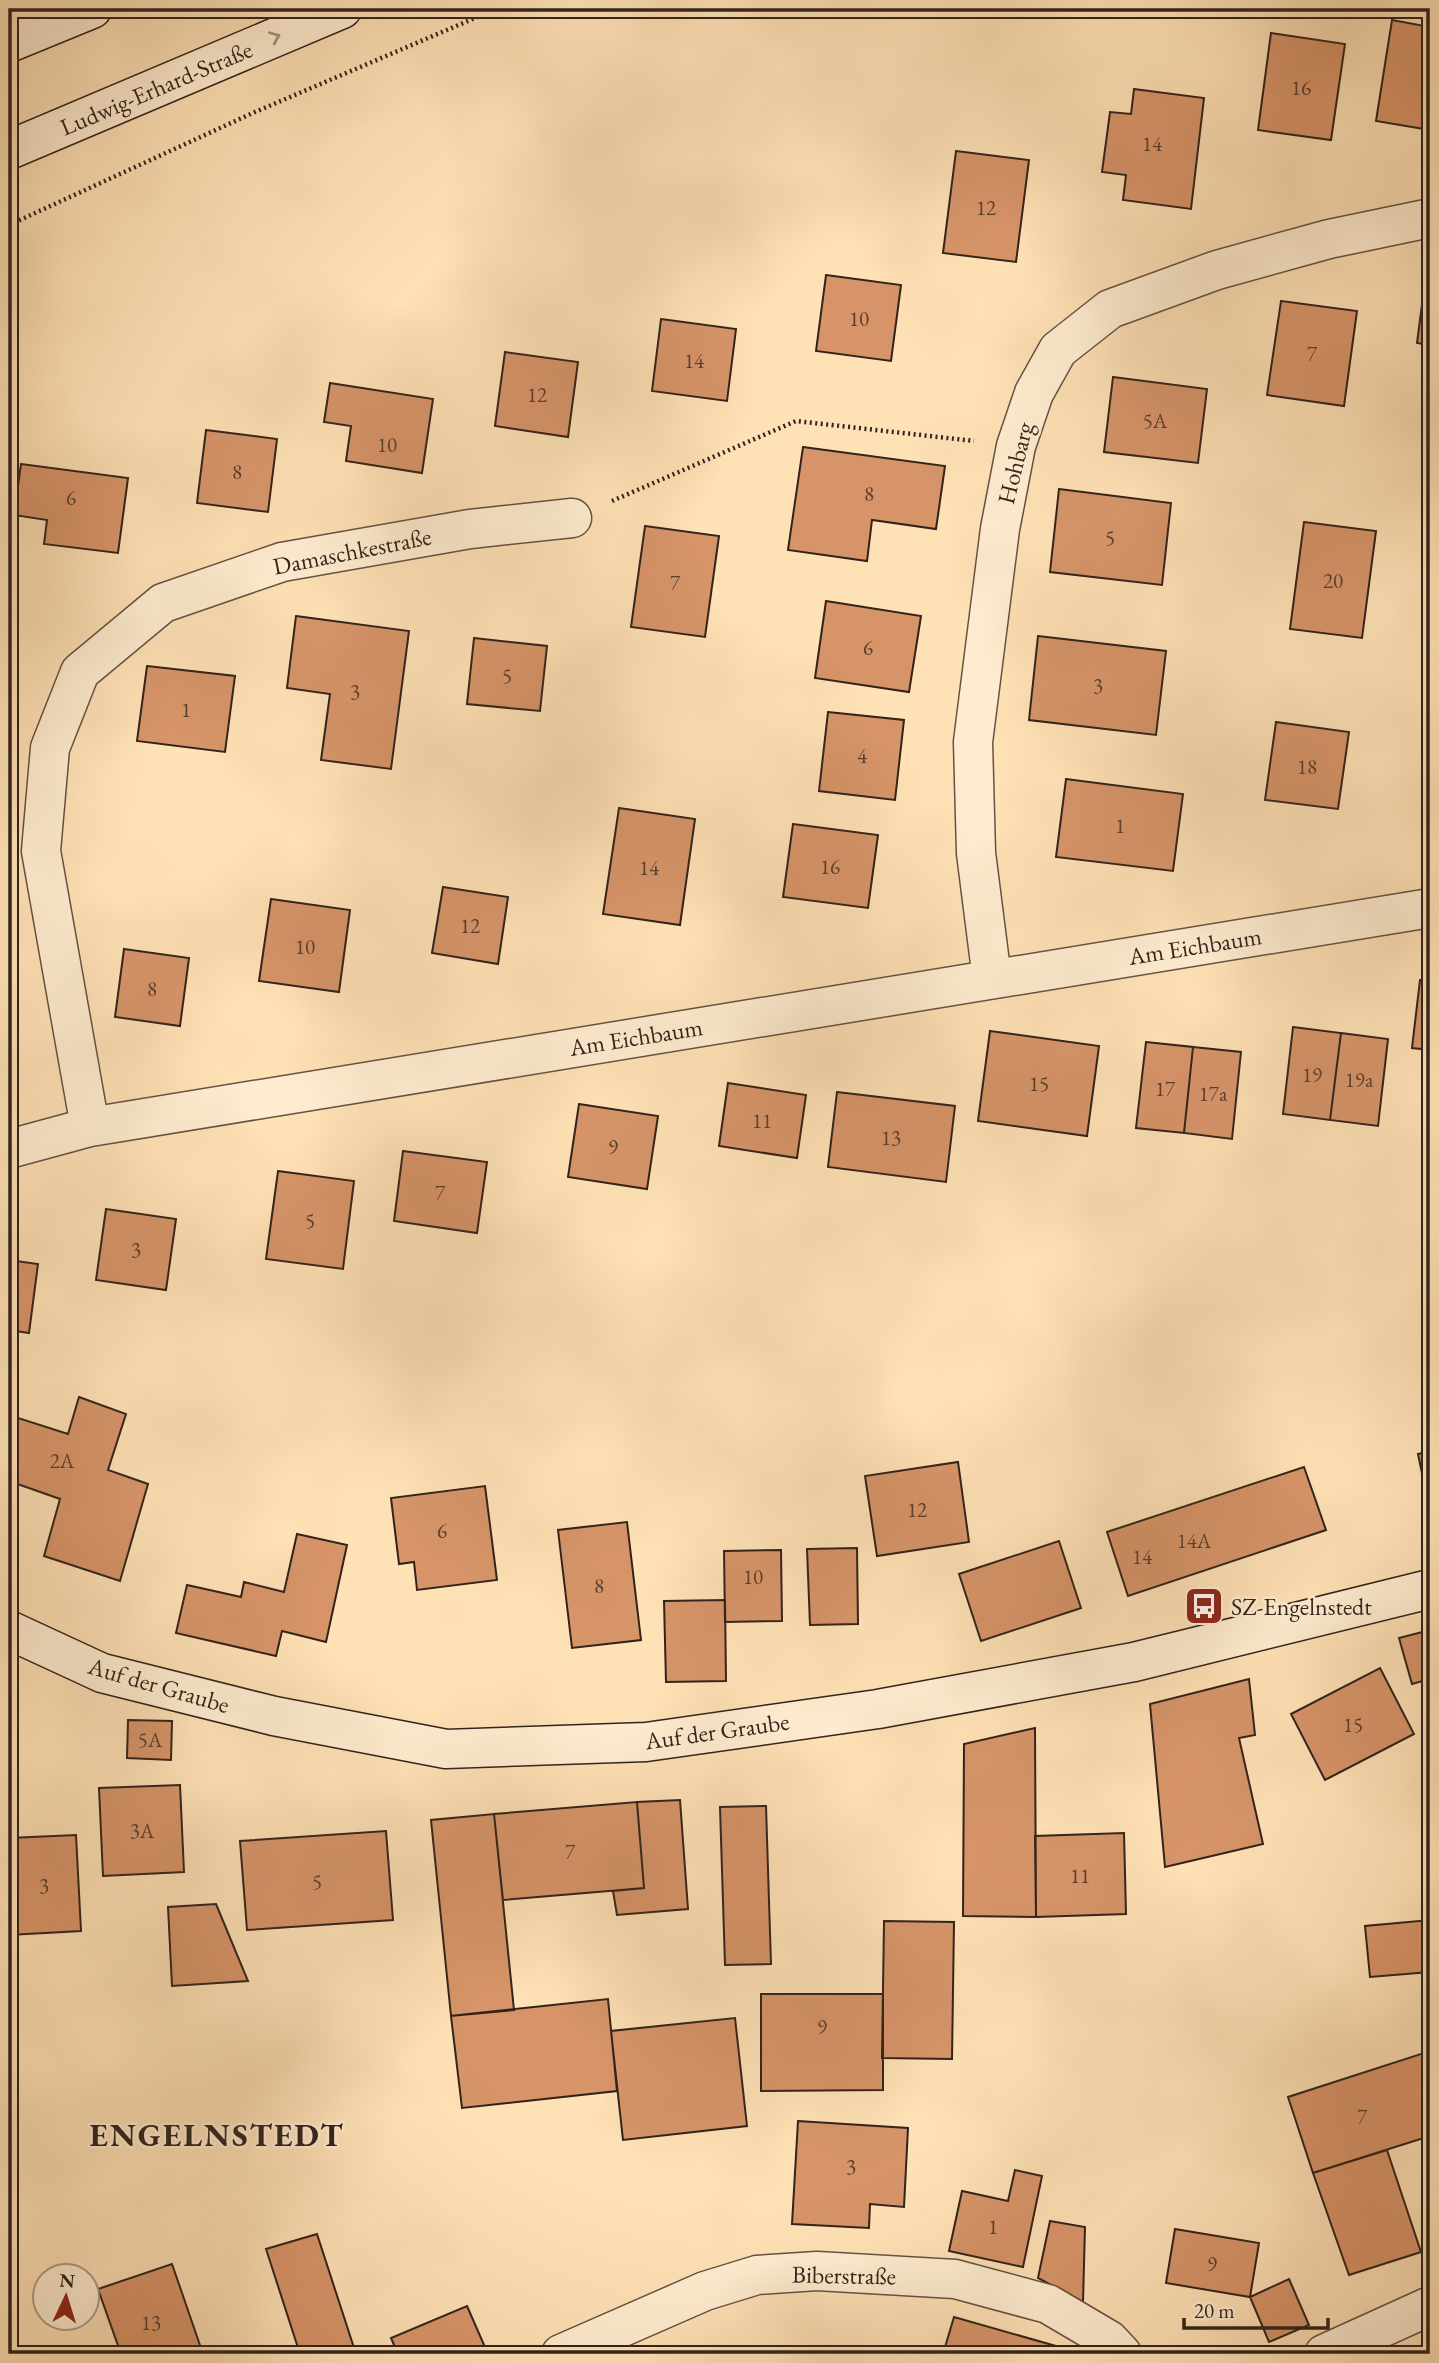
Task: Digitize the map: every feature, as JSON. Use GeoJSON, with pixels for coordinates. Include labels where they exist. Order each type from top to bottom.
{"type":"FeatureCollection","features":[{"type":"Feature","properties":{"kind":"street"},"geometry":{"type":"LineString","coordinates":[[9,44],[92,9]]}},
{"type":"Feature","properties":{"kind":"street","name":"Ludwig-Erhard-Straße"},"geometry":{"type":"LineString","coordinates":[[9,150],[342,9]]}},
{"type":"Feature","properties":{"kind":"street","name":"Hohbarg"},"geometry":{"type":"LineString","coordinates":[[992,979],[975,853],[973,742],[1000,529],[1016,446],[1034,393],[1058,350],[1110,309],[1229,266],[1329,239],[1430,218]]}},
{"type":"Feature","properties":{"kind":"street","name":"Damaschkestraße"},"geometry":{"type":"LineString","coordinates":[[90,1127],[41,851],[50,748],[80,672],[163,603],[282,562],[470,529],[572,518]]}},
{"type":"Feature","properties":{"kind":"street","name":"Am Eichbaum"},"geometry":{"type":"LineString","coordinates":[[9,1149],[90,1127],[1430,908]]}},
{"type":"Feature","properties":{"kind":"street","name":"Auf der Graube"},"geometry":{"type":"LineString","coordinates":[[9,1629],[102,1673],[274,1716],[446,1749],[646,1742],[878,1709],[1134,1662],[1430,1590]]}},
{"type":"Feature","properties":{"kind":"street","name":"Biberstraße"},"geometry":{"type":"LineString","coordinates":[[561,2354],[705,2291],[757,2275],[817,2271],[955,2279],[1048,2304],[1110,2340],[1122,2354]]}},
{"type":"Feature","properties":{"kind":"street"},"geometry":{"type":"LineString","coordinates":[[1324,2354],[1430,2306]]}},
{"type":"Feature","properties":{"kind":"path"},"geometry":{"type":"LineString","coordinates":[[9,225],[256,112],[496,9]]}},
{"type":"Feature","properties":{"kind":"path"},"geometry":{"type":"LineString","coordinates":[[572,518],[796,421],[1016,446]]}},
{"type":"Feature","properties":{"kind":"building"},"geometry":{"type":"Polygon","coordinates":[[[1392,20],[1430,27],[1430,130],[1376,121],[1392,20]]]}},
{"type":"Feature","properties":{"kind":"building"},"geometry":{"type":"Polygon","coordinates":[[[1271,33],[1345,44],[1331,140],[1258,130],[1271,33]]]}},
{"type":"Feature","properties":{"kind":"building"},"geometry":{"type":"Polygon","coordinates":[[[1134,89],[1204,98],[1191,209],[1123,200],[1126,175],[1102,172],[1110,112],[1131,114],[1134,89]]]}},
{"type":"Feature","properties":{"kind":"building"},"geometry":{"type":"Polygon","coordinates":[[[956,151],[1029,160],[1016,262],[943,253],[956,151]]]}},
{"type":"Feature","properties":{"kind":"building"},"geometry":{"type":"Polygon","coordinates":[[[1427,266],[1430,267],[1430,345],[1417,343],[1427,266]]]}},
{"type":"Feature","properties":{"kind":"building"},"geometry":{"type":"Polygon","coordinates":[[[826,275],[901,285],[891,361],[816,351],[826,275]]]}},
{"type":"Feature","properties":{"kind":"building"},"geometry":{"type":"Polygon","coordinates":[[[1281,301],[1357,311],[1344,406],[1267,395],[1281,301]]]}},
{"type":"Feature","properties":{"kind":"building"},"geometry":{"type":"Polygon","coordinates":[[[661,319],[736,329],[727,401],[652,391],[661,319]]]}},
{"type":"Feature","properties":{"kind":"building"},"geometry":{"type":"Polygon","coordinates":[[[505,352],[578,362],[568,437],[495,426],[505,352]]]}},
{"type":"Feature","properties":{"kind":"building"},"geometry":{"type":"Polygon","coordinates":[[[1113,377],[1207,389],[1198,463],[1104,452],[1113,377]]]}},
{"type":"Feature","properties":{"kind":"building"},"geometry":{"type":"Polygon","coordinates":[[[330,383],[433,399],[422,473],[346,461],[351,426],[324,422],[330,383]]]}},
{"type":"Feature","properties":{"kind":"building"},"geometry":{"type":"Polygon","coordinates":[[[206,430],[277,439],[268,512],[197,503],[206,430]]]}},
{"type":"Feature","properties":{"kind":"building"},"geometry":{"type":"Polygon","coordinates":[[[803,447],[945,466],[936,529],[872,520],[867,561],[788,550],[803,447]]]}},
{"type":"Feature","properties":{"kind":"building"},"geometry":{"type":"Polygon","coordinates":[[[21,464],[128,478],[118,553],[44,544],[47,520],[14,515],[21,464]]]}},
{"type":"Feature","properties":{"kind":"building"},"geometry":{"type":"Polygon","coordinates":[[[1059,489],[1171,503],[1162,585],[1050,572],[1059,489]]]}},
{"type":"Feature","properties":{"kind":"building"},"geometry":{"type":"Polygon","coordinates":[[[1304,522],[1376,531],[1362,638],[1290,629],[1304,522]]]}},
{"type":"Feature","properties":{"kind":"building"},"geometry":{"type":"Polygon","coordinates":[[[645,526],[719,536],[705,637],[631,627],[645,526]]]}},
{"type":"Feature","properties":{"kind":"building"},"geometry":{"type":"Polygon","coordinates":[[[826,601],[921,616],[909,692],[815,678],[826,601]]]}},
{"type":"Feature","properties":{"kind":"building"},"geometry":{"type":"Polygon","coordinates":[[[296,616],[409,631],[391,769],[321,760],[330,694],[287,688],[296,616]]]}},
{"type":"Feature","properties":{"kind":"building"},"geometry":{"type":"Polygon","coordinates":[[[1038,636],[1166,651],[1156,735],[1029,720],[1038,636]]]}},
{"type":"Feature","properties":{"kind":"building"},"geometry":{"type":"Polygon","coordinates":[[[474,638],[547,646],[540,711],[467,704],[474,638]]]}},
{"type":"Feature","properties":{"kind":"building"},"geometry":{"type":"Polygon","coordinates":[[[147,666],[235,676],[225,752],[137,741],[147,666]]]}},
{"type":"Feature","properties":{"kind":"building"},"geometry":{"type":"Polygon","coordinates":[[[828,712],[904,720],[895,800],[819,791],[828,712]]]}},
{"type":"Feature","properties":{"kind":"building"},"geometry":{"type":"Polygon","coordinates":[[[1276,722],[1349,732],[1338,809],[1265,800],[1276,722]]]}},
{"type":"Feature","properties":{"kind":"building"},"geometry":{"type":"Polygon","coordinates":[[[1066,779],[1183,794],[1173,871],[1056,857],[1066,779]]]}},
{"type":"Feature","properties":{"kind":"building"},"geometry":{"type":"Polygon","coordinates":[[[619,808],[695,819],[680,925],[603,914],[619,808]]]}},
{"type":"Feature","properties":{"kind":"building"},"geometry":{"type":"Polygon","coordinates":[[[793,824],[878,835],[868,908],[783,897],[793,824]]]}},
{"type":"Feature","properties":{"kind":"building"},"geometry":{"type":"Polygon","coordinates":[[[443,887],[508,897],[498,964],[432,953],[443,887]]]}},
{"type":"Feature","properties":{"kind":"building"},"geometry":{"type":"Polygon","coordinates":[[[271,899],[350,910],[339,992],[259,981],[271,899]]]}},
{"type":"Feature","properties":{"kind":"building"},"geometry":{"type":"Polygon","coordinates":[[[124,949],[189,958],[180,1026],[115,1017],[124,949]]]}},
{"type":"Feature","properties":{"kind":"building"},"geometry":{"type":"Polygon","coordinates":[[[1420,980],[1430,981],[1430,1050],[1412,1048],[1420,980]]]}},
{"type":"Feature","properties":{"kind":"building"},"geometry":{"type":"Polygon","coordinates":[[[1293,1027],[1341,1033],[1330,1120],[1283,1114],[1293,1027]]]}},
{"type":"Feature","properties":{"kind":"building"},"geometry":{"type":"Polygon","coordinates":[[[990,1031],[1099,1046],[1087,1136],[978,1121],[990,1031]]]}},
{"type":"Feature","properties":{"kind":"building"},"geometry":{"type":"Polygon","coordinates":[[[1341,1033],[1388,1039],[1378,1126],[1330,1120],[1341,1033]]]}},
{"type":"Feature","properties":{"kind":"building"},"geometry":{"type":"Polygon","coordinates":[[[1146,1042],[1193,1047],[1184,1133],[1136,1128],[1146,1042]]]}},
{"type":"Feature","properties":{"kind":"building"},"geometry":{"type":"Polygon","coordinates":[[[1193,1047],[1241,1052],[1232,1139],[1184,1133],[1193,1047]]]}},
{"type":"Feature","properties":{"kind":"building"},"geometry":{"type":"Polygon","coordinates":[[[728,1083],[806,1095],[797,1158],[719,1146],[728,1083]]]}},
{"type":"Feature","properties":{"kind":"building"},"geometry":{"type":"Polygon","coordinates":[[[837,1092],[955,1106],[946,1182],[828,1167],[837,1092]]]}},
{"type":"Feature","properties":{"kind":"building"},"geometry":{"type":"Polygon","coordinates":[[[579,1104],[658,1116],[647,1189],[568,1177],[579,1104]]]}},
{"type":"Feature","properties":{"kind":"building"},"geometry":{"type":"Polygon","coordinates":[[[403,1151],[487,1162],[477,1233],[394,1221],[403,1151]]]}},
{"type":"Feature","properties":{"kind":"building"},"geometry":{"type":"Polygon","coordinates":[[[278,1171],[354,1181],[343,1269],[266,1259],[278,1171]]]}},
{"type":"Feature","properties":{"kind":"building"},"geometry":{"type":"Polygon","coordinates":[[[106,1209],[176,1219],[166,1290],[96,1280],[106,1209]]]}},
{"type":"Feature","properties":{"kind":"building"},"geometry":{"type":"Polygon","coordinates":[[[9,1260],[38,1264],[29,1333],[9,1330],[9,1260]]]}},
{"type":"Feature","properties":{"kind":"building"},"geometry":{"type":"Polygon","coordinates":[[[79,1397],[126,1414],[108,1470],[148,1484],[120,1581],[44,1556],[60,1499],[9,1481],[9,1415],[68,1434],[79,1397]]]}},
{"type":"Feature","properties":{"kind":"building"},"geometry":{"type":"Polygon","coordinates":[[[1430,1451],[1430,1512],[1418,1454],[1430,1451]]]}},
{"type":"Feature","properties":{"kind":"building"},"geometry":{"type":"Polygon","coordinates":[[[958,1462],[969,1542],[877,1556],[865,1476],[958,1462]]]}},
{"type":"Feature","properties":{"kind":"building"},"geometry":{"type":"Polygon","coordinates":[[[1304,1467],[1326,1530],[1128,1596],[1107,1532],[1304,1467]]]}},
{"type":"Feature","properties":{"kind":"building"},"geometry":{"type":"Polygon","coordinates":[[[485,1486],[497,1580],[417,1590],[414,1562],[399,1564],[391,1498],[485,1486]]]}},
{"type":"Feature","properties":{"kind":"building"},"geometry":{"type":"Polygon","coordinates":[[[627,1522],[641,1640],[572,1648],[558,1530],[627,1522]]]}},
{"type":"Feature","properties":{"kind":"building"},"geometry":{"type":"Polygon","coordinates":[[[297,1534],[347,1545],[326,1642],[282,1631],[276,1656],[176,1633],[187,1585],[241,1597],[244,1582],[284,1592],[297,1534]]]}},
{"type":"Feature","properties":{"kind":"building"},"geometry":{"type":"Polygon","coordinates":[[[1059,1541],[1081,1608],[981,1641],[959,1574],[1059,1541]]]}},
{"type":"Feature","properties":{"kind":"building"},"geometry":{"type":"Polygon","coordinates":[[[857,1548],[858,1624],[810,1625],[807,1549],[857,1548]]]}},
{"type":"Feature","properties":{"kind":"building"},"geometry":{"type":"Polygon","coordinates":[[[781,1550],[782,1621],[725,1622],[724,1551],[781,1550]]]}},
{"type":"Feature","properties":{"kind":"building"},"geometry":{"type":"Polygon","coordinates":[[[725,1600],[726,1681],[666,1682],[664,1601],[725,1600]]]}},
{"type":"Feature","properties":{"kind":"building"},"geometry":{"type":"Polygon","coordinates":[[[1430,1630],[1430,1679],[1412,1684],[1399,1638],[1430,1630]]]}},
{"type":"Feature","properties":{"kind":"building"},"geometry":{"type":"Polygon","coordinates":[[[1380,1668],[1414,1734],[1325,1780],[1291,1714],[1380,1668]]]}},
{"type":"Feature","properties":{"kind":"building"},"geometry":{"type":"Polygon","coordinates":[[[1249,1679],[1255,1735],[1239,1738],[1263,1844],[1165,1867],[1150,1704],[1249,1679]]]}},
{"type":"Feature","properties":{"kind":"building"},"geometry":{"type":"Polygon","coordinates":[[[128,1720],[172,1721],[171,1760],[127,1758],[128,1720]]]}},
{"type":"Feature","properties":{"kind":"building"},"geometry":{"type":"Polygon","coordinates":[[[1035,1728],[1036,1917],[963,1916],[964,1744],[1035,1728]]]}},
{"type":"Feature","properties":{"kind":"building"},"geometry":{"type":"Polygon","coordinates":[[[180,1785],[184,1872],[103,1876],[99,1788],[180,1785]]]}},
{"type":"Feature","properties":{"kind":"building"},"geometry":{"type":"Polygon","coordinates":[[[680,1800],[688,1909],[617,1915],[613,1891],[644,1888],[637,1802],[680,1800]]]}},
{"type":"Feature","properties":{"kind":"building"},"geometry":{"type":"Polygon","coordinates":[[[637,1802],[644,1888],[503,1900],[494,1814],[637,1802]]]}},
{"type":"Feature","properties":{"kind":"building"},"geometry":{"type":"Polygon","coordinates":[[[766,1806],[771,1964],[725,1965],[720,1807],[766,1806]]]}},
{"type":"Feature","properties":{"kind":"building"},"geometry":{"type":"Polygon","coordinates":[[[494,1814],[514,2010],[451,2016],[431,1820],[494,1814]]]}},
{"type":"Feature","properties":{"kind":"building"},"geometry":{"type":"Polygon","coordinates":[[[386,1831],[393,1920],[247,1930],[240,1841],[386,1831]]]}},
{"type":"Feature","properties":{"kind":"building"},"geometry":{"type":"Polygon","coordinates":[[[1124,1833],[1126,1914],[1036,1917],[1035,1836],[1124,1833]]]}},
{"type":"Feature","properties":{"kind":"building"},"geometry":{"type":"Polygon","coordinates":[[[76,1835],[81,1931],[9,1935],[9,1838],[76,1835]]]}},
{"type":"Feature","properties":{"kind":"building"},"geometry":{"type":"Polygon","coordinates":[[[216,1904],[248,1981],[172,1986],[168,1907],[216,1904]]]}},
{"type":"Feature","properties":{"kind":"building"},"geometry":{"type":"Polygon","coordinates":[[[1430,1920],[1430,1972],[1370,1977],[1365,1926],[1430,1920]]]}},
{"type":"Feature","properties":{"kind":"building"},"geometry":{"type":"Polygon","coordinates":[[[884,1921],[954,1922],[952,2059],[882,2058],[884,1921]]]}},
{"type":"Feature","properties":{"kind":"building"},"geometry":{"type":"Polygon","coordinates":[[[761,1994],[883,1994],[883,2090],[761,2091],[761,1994]]]}},
{"type":"Feature","properties":{"kind":"building"},"geometry":{"type":"Polygon","coordinates":[[[608,1999],[617,2091],[462,2108],[451,2016],[608,1999]]]}},
{"type":"Feature","properties":{"kind":"building"},"geometry":{"type":"Polygon","coordinates":[[[735,2018],[747,2126],[623,2140],[611,2031],[735,2018]]]}},
{"type":"Feature","properties":{"kind":"building"},"geometry":{"type":"Polygon","coordinates":[[[1430,2051],[1430,2136],[1313,2173],[1288,2097],[1430,2051]]]}},
{"type":"Feature","properties":{"kind":"building"},"geometry":{"type":"Polygon","coordinates":[[[798,2121],[908,2128],[904,2207],[870,2204],[869,2228],[792,2224],[798,2121]]]}},
{"type":"Feature","properties":{"kind":"building"},"geometry":{"type":"Polygon","coordinates":[[[1387,2150],[1421,2252],[1349,2275],[1313,2173],[1387,2150]]]}},
{"type":"Feature","properties":{"kind":"building"},"geometry":{"type":"Polygon","coordinates":[[[1015,2170],[1042,2176],[1023,2267],[949,2251],[962,2191],[1008,2201],[1015,2170]]]}},
{"type":"Feature","properties":{"kind":"building"},"geometry":{"type":"Polygon","coordinates":[[[1050,2221],[1085,2227],[1083,2302],[1038,2278],[1050,2221]]]}},
{"type":"Feature","properties":{"kind":"building"},"geometry":{"type":"Polygon","coordinates":[[[1175,2229],[1259,2243],[1250,2297],[1166,2283],[1175,2229]]]}},
{"type":"Feature","properties":{"kind":"building"},"geometry":{"type":"Polygon","coordinates":[[[317,2234],[356,2354],[300,2354],[266,2249],[317,2234]]]}},
{"type":"Feature","properties":{"kind":"building"},"geometry":{"type":"Polygon","coordinates":[[[172,2264],[203,2354],[121,2354],[102,2300],[102,2288],[172,2264]]]}},
{"type":"Feature","properties":{"kind":"building"},"geometry":{"type":"Polygon","coordinates":[[[1289,2279],[1309,2325],[1269,2342],[1250,2297],[1289,2279]]]}},
{"type":"Feature","properties":{"kind":"building"},"geometry":{"type":"Polygon","coordinates":[[[467,2306],[488,2354],[398,2354],[391,2338],[467,2306]]]}},
{"type":"Feature","properties":{"kind":"building"},"geometry":{"type":"Polygon","coordinates":[[[954,2317],[1084,2354],[943,2354],[954,2317]]]}},
{"type":"Feature","properties":{"kind":"place","name":"SZ-Engelnstedt"},"geometry":{"type":"Point","coordinates":[1204,1606]}},
{"type":"Feature","properties":{"kind":"district","name":"ENGELNSTEDT"},"geometry":{"type":"Point","coordinates":[217,2135]}}]}
